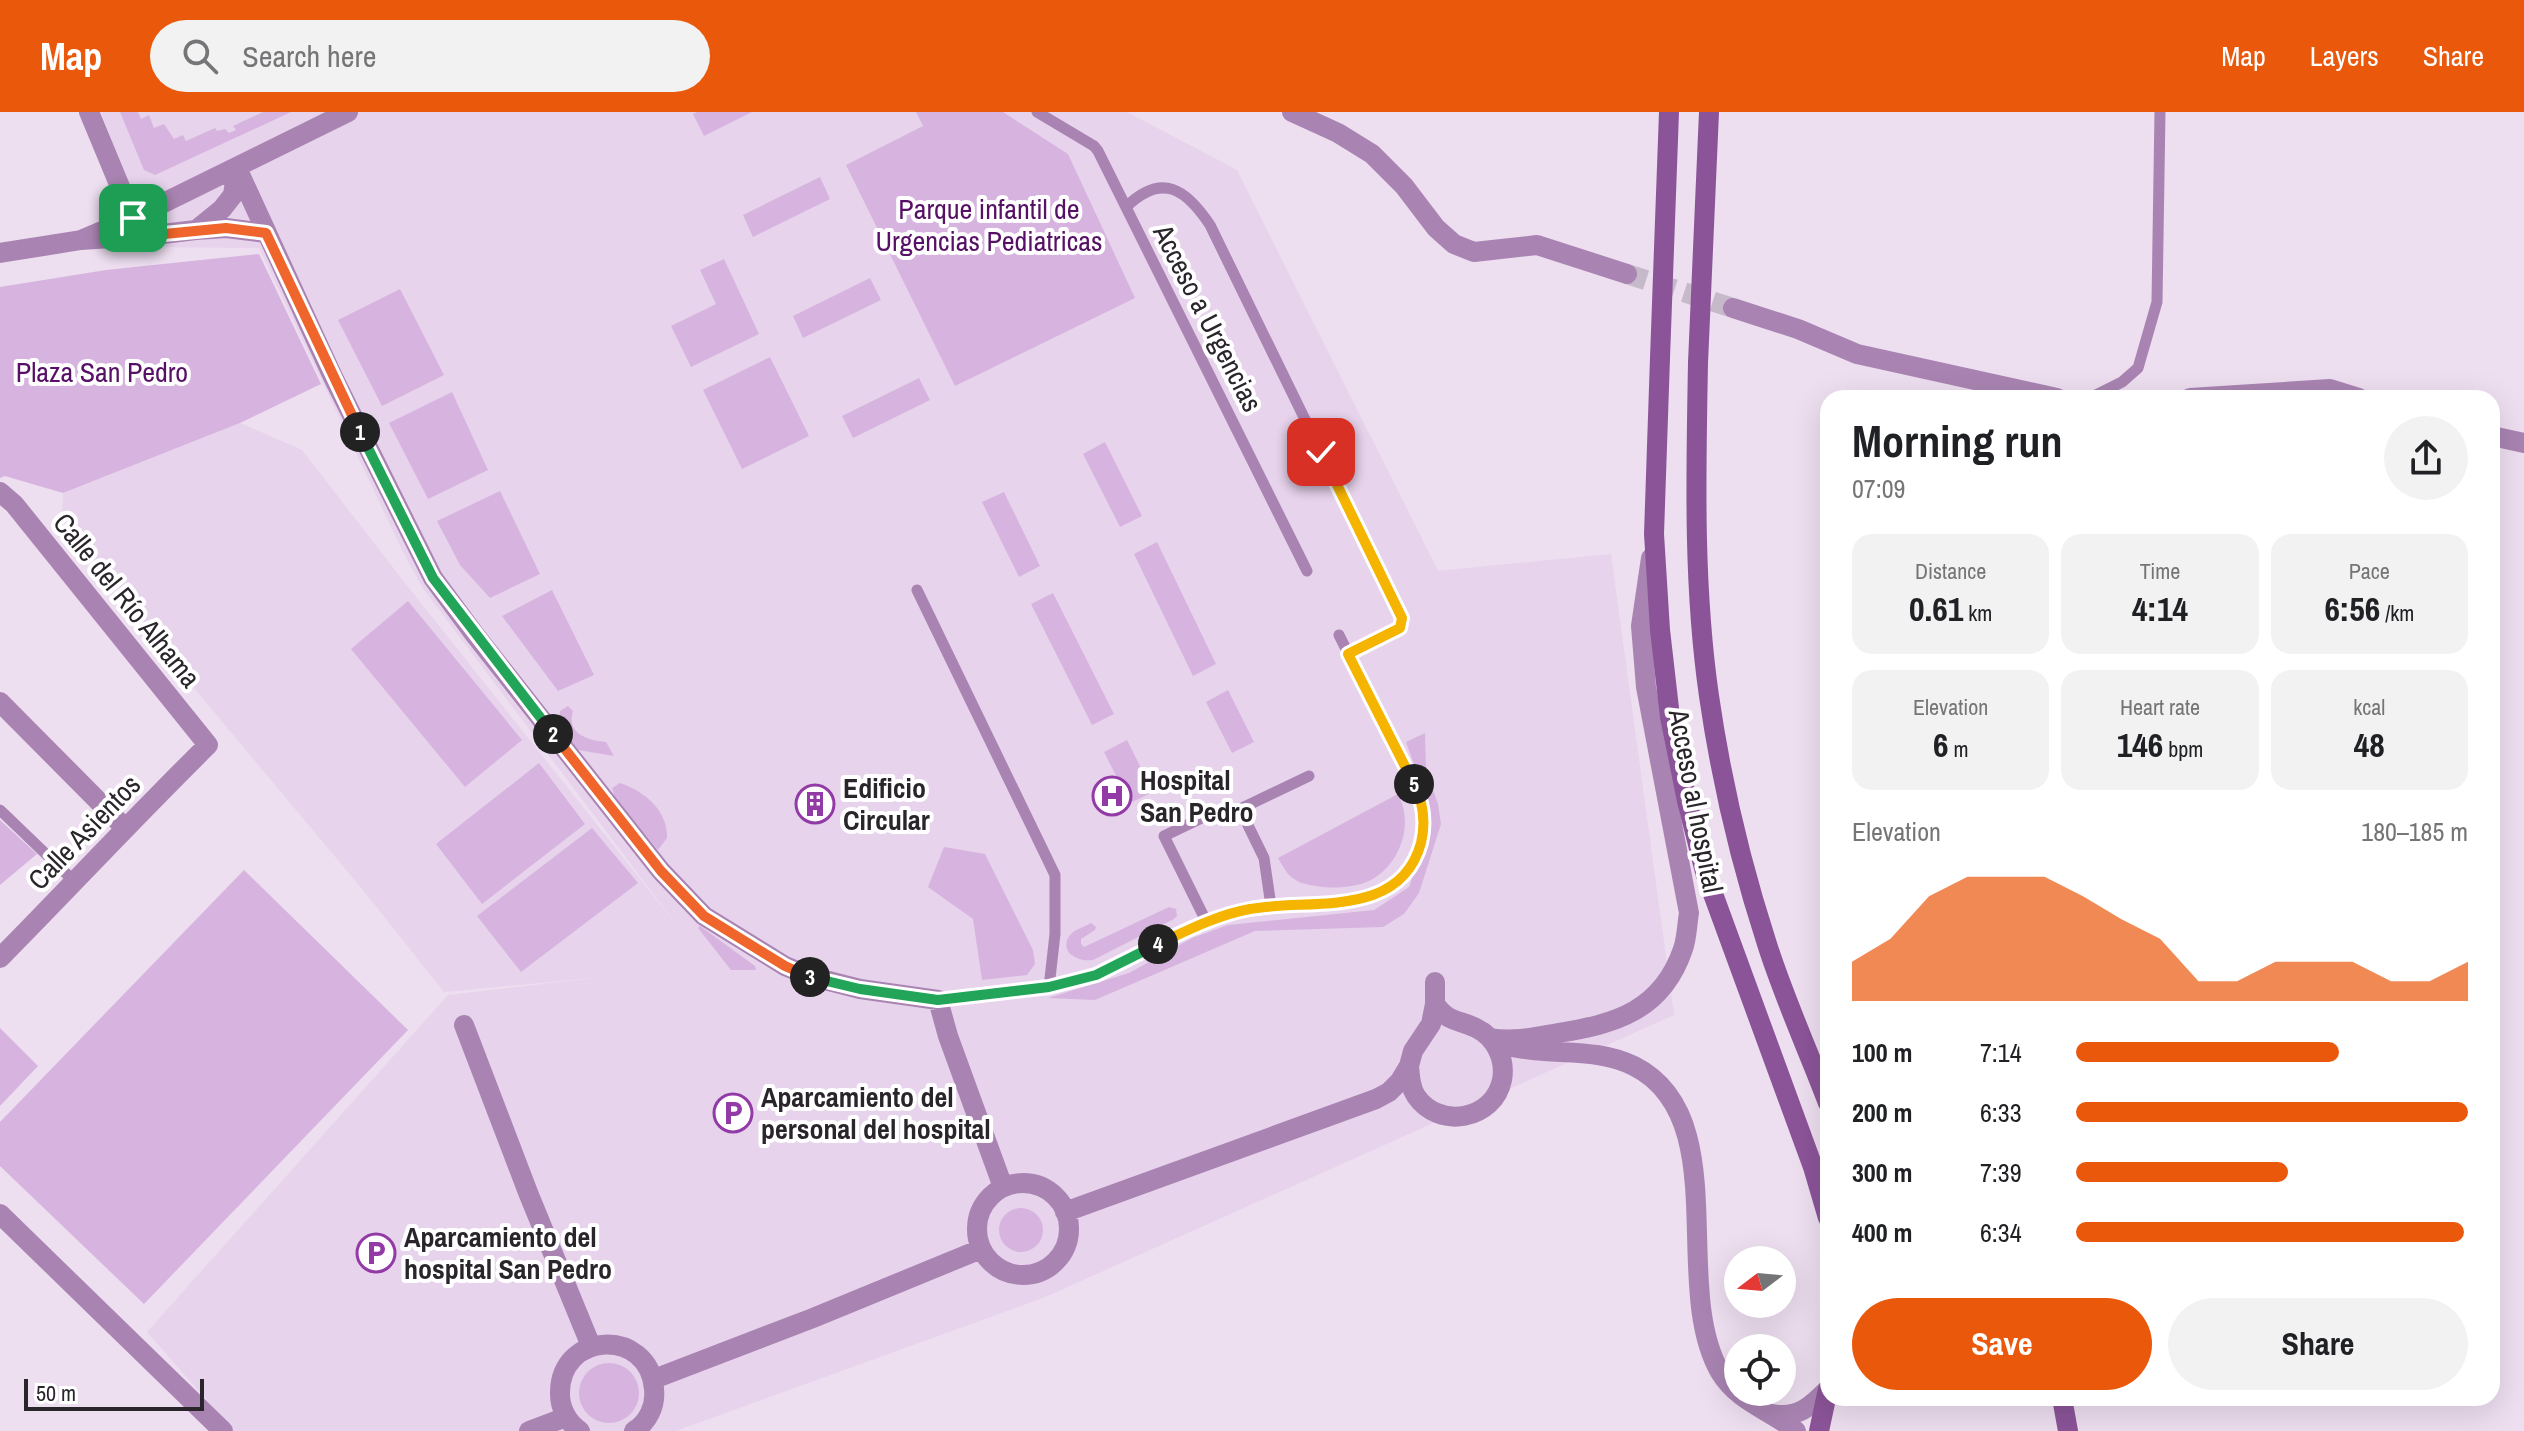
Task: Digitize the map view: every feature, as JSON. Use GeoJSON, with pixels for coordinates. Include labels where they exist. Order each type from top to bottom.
{"type":"FeatureCollection","features":[{"type":"Feature","properties":{"kind":"main road"},"geometry":{"type":"LineString","coordinates":[[1669,112],[1654,534],[1670,717],[1705,872],[1820,1191]]}},
{"type":"Feature","properties":{"kind":"main road"},"geometry":{"type":"LineString","coordinates":[[1709,112],[1695,487],[1697,568],[1709,695],[1732,818],[1767,945],[1820,1082]]}},
{"type":"Feature","properties":{"kind":"main road"},"geometry":{"type":"LineString","coordinates":[[1819,1431],[1824,1406]]}},
{"type":"Feature","properties":{"kind":"main road"},"geometry":{"type":"LineString","coordinates":[[2063,1406],[2068,1431]]}},
{"type":"Feature","properties":{"kind":"street"},"geometry":{"type":"LineString","coordinates":[[89,112],[133,218],[154,235]]}},
{"type":"Feature","properties":{"kind":"street"},"geometry":{"type":"LineString","coordinates":[[81,240],[133,218],[348,112]]}},
{"type":"Feature","properties":{"kind":"street"},"geometry":{"type":"LineString","coordinates":[[1292,112],[1338,133],[1372,154],[1404,186],[1436,228],[1454,244],[1474,252],[1537,245],[1624,273]]}},
{"type":"Feature","properties":{"kind":"street"},"geometry":{"type":"LineString","coordinates":[[196,230],[222,209],[233,195],[237,168]]}},
{"type":"Feature","properties":{"kind":"street"},"geometry":{"type":"LineString","coordinates":[[237,168],[333,377],[433,578],[484,647],[661,871],[704,916],[785,966],[809,976],[860,989],[938,1000],[1003,1187]]}},
{"type":"Feature","properties":{"kind":"street"},"geometry":{"type":"LineString","coordinates":[[0,253],[81,240],[196,230],[226,228],[266,233]]}},
{"type":"Feature","properties":{"kind":"street"},"geometry":{"type":"LineString","coordinates":[[1733,308],[1798,329],[1857,354],[2021,390]]}},
{"type":"Feature","properties":{"kind":"street"},"geometry":{"type":"LineString","coordinates":[[2500,438],[2524,443]]}},
{"type":"Feature","properties":{"kind":"street","name":"Calle del Río Alhama"},"geometry":{"type":"LineString","coordinates":[[0,492],[14,504],[208,745]]}},
{"type":"Feature","properties":{"kind":"street","name":"Acceso al hospital"},"geometry":{"type":"LineString","coordinates":[[1490,1038],[1524,1039],[1620,1020],[1642,1007],[1661,989],[1684,947],[1689,913],[1646,687],[1641,626],[1654,534]]}},
{"type":"Feature","properties":{"kind":"street"},"geometry":{"type":"LineString","coordinates":[[0,702],[124,827]]}},
{"type":"Feature","properties":{"kind":"street","name":"Calle Asientos"},"geometry":{"type":"LineString","coordinates":[[0,958],[124,827],[208,745]]}},
{"type":"Feature","properties":{"kind":"street"},"geometry":{"type":"LineString","coordinates":[[1065,1212],[1389,1092],[1400,1081],[1413,1051],[1431,1024],[1435,982]]}},
{"type":"Feature","properties":{"kind":"street"},"geometry":{"type":"LineString","coordinates":[[1435,1004],[1444,1016],[1478,1028],[1490,1038],[1499,1051],[1503,1067],[1502,1082]]}},
{"type":"Feature","properties":{"kind":"street"},"geometry":{"type":"LineString","coordinates":[[1421,1038],[1433,1029],[1463,1023]]}},
{"type":"Feature","properties":{"kind":"street"},"geometry":{"type":"LineString","coordinates":[[464,1025],[591,1346]]}},
{"type":"Feature","properties":{"kind":"street"},"geometry":{"type":"LineString","coordinates":[[1490,1038],[1532,1052],[1580,1052],[1618,1059],[1652,1077],[1672,1099],[1687,1131],[1693,1171],[1700,1301],[1709,1346],[1730,1387],[1743,1399],[1796,1431]]}},
{"type":"Feature","properties":{"kind":"street"},"geometry":{"type":"LineString","coordinates":[[1409,1066],[1410,1082],[1416,1096],[1440,1115],[1456,1118],[1485,1108],[1495,1096],[1509,1067],[1532,1052]]}},
{"type":"Feature","properties":{"kind":"street"},"geometry":{"type":"LineString","coordinates":[[1376,1099],[1422,1102]]}},
{"type":"Feature","properties":{"kind":"street"},"geometry":{"type":"LineString","coordinates":[[1027,1183],[1039,1186],[1058,1200],[1065,1212],[1068,1239],[1062,1253],[1039,1272],[1025,1275],[1010,1273],[997,1267],[981,1249],[977,1220],[982,1206],[1003,1187],[1027,1183]]}},
{"type":"Feature","properties":{"kind":"street"},"geometry":{"type":"LineString","coordinates":[[0,1214],[223,1431]]}},
{"type":"Feature","properties":{"kind":"street"},"geometry":{"type":"LineString","coordinates":[[654,1379],[981,1249]]}},
{"type":"Feature","properties":{"kind":"street"},"geometry":{"type":"LineString","coordinates":[[529,1431],[573,1424],[560,1401],[560,1384],[565,1368],[576,1355],[591,1346],[610,1344],[629,1349],[644,1361],[654,1379],[655,1396],[651,1412],[639,1429]]}},
{"type":"Feature","properties":{"kind":"street"},"geometry":{"type":"LineString","coordinates":[[1757,1407],[1783,1416],[1797,1414],[1820,1397]]}},
{"type":"Feature","properties":{"kind":"lane","name":"Acceso a Urgencias"},"geometry":{"type":"LineString","coordinates":[[1037,112],[1094,146],[1307,571]]}},
{"type":"Feature","properties":{"kind":"lane"},"geometry":{"type":"LineString","coordinates":[[2106,390],[2122,382],[2138,368],[2157,302],[2160,112]]}},
{"type":"Feature","properties":{"kind":"lane"},"geometry":{"type":"LineString","coordinates":[[1126,207],[1137,196],[1153,189],[1179,190],[1197,205],[1216,236],[1402,618],[1400,628],[1348,654]]}},
{"type":"Feature","properties":{"kind":"lane"},"geometry":{"type":"LineString","coordinates":[[917,590],[1055,875],[1055,934],[1049,987]]}},
{"type":"Feature","properties":{"kind":"lane"},"geometry":{"type":"LineString","coordinates":[[938,1000],[1049,987],[1096,975],[1206,921],[1248,909],[1351,902],[1378,895],[1401,879],[1417,856],[1424,829],[1422,801],[1339,635]]}},
{"type":"Feature","properties":{"kind":"lane"},"geometry":{"type":"LineString","coordinates":[[1271,906],[1264,858],[1240,809],[1309,776]]}},
{"type":"Feature","properties":{"kind":"lane"},"geometry":{"type":"LineString","coordinates":[[0,810],[75,882]]}},
{"type":"Feature","properties":{"kind":"lane"},"geometry":{"type":"LineString","coordinates":[[1206,921],[1164,836],[1212,813]]}},
{"type":"Feature","properties":{"kind":"shaded area","name":"Hospital San Pedro"},"geometry":{"type":"Polygon","coordinates":[[[101,112],[1127,112],[1237,170],[1438,571],[1611,554],[1674,1015],[1043,1298],[676,1431],[234,1431],[147,1332],[448,995],[604,977],[444,992],[189,682],[62,520],[63,493],[240,423],[302,450],[679,928],[422,587],[259,248],[152,247],[101,112]]]}},
{"type":"Feature","properties":{"kind":"green space"},"geometry":{"type":"Polygon","coordinates":[[[120,112],[138,112],[141,119],[149,115],[154,128],[164,124],[174,139],[183,135],[186,141],[215,128],[217,131],[225,129],[229,133],[236,130],[233,126],[263,112],[291,112],[155,175],[144,170],[120,112]]]}},
{"type":"Feature","properties":{"kind":"green space"},"geometry":{"type":"Polygon","coordinates":[[[752,112],[704,136],[693,114],[752,112]]]}},
{"type":"Feature","properties":{"kind":"green space","name":"Parque infantil de Urgencias Pediatricas"},"geometry":{"type":"Polygon","coordinates":[[[916,112],[1003,112],[1068,154],[1135,298],[955,386],[846,165],[923,126],[916,112]]]}},
{"type":"Feature","properties":{"kind":"green space"},"geometry":{"type":"Polygon","coordinates":[[[820,177],[830,199],[753,237],[743,215],[820,177]]]}},
{"type":"Feature","properties":{"kind":"green space","name":"Plaza San Pedro"},"geometry":{"type":"Polygon","coordinates":[[[259,254],[321,384],[240,423],[63,493],[5,476],[0,478],[0,287],[106,270],[259,254]]]}},
{"type":"Feature","properties":{"kind":"green space"},"geometry":{"type":"Polygon","coordinates":[[[724,259],[759,334],[691,367],[671,326],[716,304],[700,270],[724,259]]]}},
{"type":"Feature","properties":{"kind":"green space"},"geometry":{"type":"Polygon","coordinates":[[[870,278],[881,300],[803,338],[793,316],[870,278]]]}},
{"type":"Feature","properties":{"kind":"green space"},"geometry":{"type":"Polygon","coordinates":[[[400,289],[444,375],[382,406],[338,320],[400,289]]]}},
{"type":"Feature","properties":{"kind":"green space"},"geometry":{"type":"Polygon","coordinates":[[[770,357],[809,436],[742,469],[703,390],[770,357]]]}},
{"type":"Feature","properties":{"kind":"green space"},"geometry":{"type":"Polygon","coordinates":[[[919,378],[930,400],[853,438],[842,416],[919,378]]]}},
{"type":"Feature","properties":{"kind":"green space"},"geometry":{"type":"Polygon","coordinates":[[[452,392],[488,470],[428,499],[389,423],[452,392]]]}},
{"type":"Feature","properties":{"kind":"green space"},"geometry":{"type":"Polygon","coordinates":[[[1105,442],[1142,516],[1120,527],[1083,454],[1105,442]]]}},
{"type":"Feature","properties":{"kind":"green space"},"geometry":{"type":"Polygon","coordinates":[[[500,491],[540,574],[490,598],[460,565],[437,521],[500,491]]]}},
{"type":"Feature","properties":{"kind":"green space"},"geometry":{"type":"Polygon","coordinates":[[[1004,492],[1040,566],[1019,577],[982,502],[1004,492]]]}},
{"type":"Feature","properties":{"kind":"green space"},"geometry":{"type":"Polygon","coordinates":[[[1157,542],[1216,664],[1193,676],[1134,554],[1157,542]]]}},
{"type":"Feature","properties":{"kind":"green space"},"geometry":{"type":"Polygon","coordinates":[[[552,590],[594,675],[558,691],[502,616],[552,590]]]}},
{"type":"Feature","properties":{"kind":"green space"},"geometry":{"type":"Polygon","coordinates":[[[1053,593],[1114,714],[1092,725],[1031,604],[1053,593]]]}},
{"type":"Feature","properties":{"kind":"green space"},"geometry":{"type":"Polygon","coordinates":[[[408,601],[522,740],[465,787],[351,649],[408,601]]]}},
{"type":"Feature","properties":{"kind":"green space"},"geometry":{"type":"Polygon","coordinates":[[[1228,690],[1254,742],[1232,753],[1206,702],[1228,690]]]}},
{"type":"Feature","properties":{"kind":"green space"},"geometry":{"type":"Polygon","coordinates":[[[568,706],[573,711],[576,731],[586,738],[606,742],[614,756],[578,750],[558,722],[560,711],[568,706]]]}},
{"type":"Feature","properties":{"kind":"green space"},"geometry":{"type":"Polygon","coordinates":[[[1425,733],[1426,769],[1441,824],[1419,893],[1404,914],[1383,927],[1255,931],[1095,1000],[1048,998],[1129,973],[1192,938],[1228,925],[1374,910],[1409,887],[1426,840],[1429,806],[1406,742],[1425,733]]]}},
{"type":"Feature","properties":{"kind":"green space"},"geometry":{"type":"Polygon","coordinates":[[[1127,740],[1153,792],[1130,803],[1104,752],[1127,740]]]}},
{"type":"Feature","properties":{"kind":"green space"},"geometry":{"type":"Polygon","coordinates":[[[539,763],[585,824],[482,904],[436,844],[539,763]]]}},
{"type":"Feature","properties":{"kind":"green space"},"geometry":{"type":"Polygon","coordinates":[[[620,783],[638,791],[659,810],[667,838],[658,850],[615,798],[612,788],[620,783]]]}},
{"type":"Feature","properties":{"kind":"green space"},"geometry":{"type":"Polygon","coordinates":[[[1398,794],[1405,818],[1402,842],[1390,864],[1371,880],[1351,886],[1323,887],[1297,881],[1285,870],[1278,858],[1398,794]]]}},
{"type":"Feature","properties":{"kind":"green space"},"geometry":{"type":"Polygon","coordinates":[[[0,820],[37,854],[0,885],[0,820]]]}},
{"type":"Feature","properties":{"kind":"green space"},"geometry":{"type":"Polygon","coordinates":[[[592,828],[638,883],[521,972],[477,916],[592,828]]]}},
{"type":"Feature","properties":{"kind":"green space"},"geometry":{"type":"Polygon","coordinates":[[[944,847],[985,854],[1033,950],[1035,964],[1027,975],[982,980],[973,919],[928,887],[944,847]]]}},
{"type":"Feature","properties":{"kind":"green space"},"geometry":{"type":"Polygon","coordinates":[[[244,870],[408,1030],[144,1304],[0,1166],[0,1122],[244,870]]]}},
{"type":"Feature","properties":{"kind":"green space"},"geometry":{"type":"Polygon","coordinates":[[[1169,907],[1176,909],[1174,919],[1093,960],[1073,956],[1067,949],[1070,935],[1091,923],[1096,927],[1081,939],[1084,947],[1169,907]]]}},
{"type":"Feature","properties":{"kind":"green space"},"geometry":{"type":"Polygon","coordinates":[[[700,926],[755,966],[756,970],[731,970],[698,928],[700,926]]]}},
{"type":"Feature","properties":{"kind":"green space"},"geometry":{"type":"Polygon","coordinates":[[[0,1028],[38,1066],[0,1106],[0,1028]]]}},
{"type":"Feature","properties":{"kind":"green space"},"geometry":{"type":"Polygon","coordinates":[[[1021,1208],[1037,1214],[1043,1230],[1037,1246],[1021,1252],[1005,1246],[999,1230],[1005,1214],[1021,1208]]]}},
{"type":"Feature","properties":{"kind":"green space"},"geometry":{"type":"Polygon","coordinates":[[[609,1363],[621,1365],[630,1372],[637,1381],[637,1405],[630,1414],[621,1421],[609,1423],[597,1421],[588,1414],[581,1405],[579,1393],[581,1381],[588,1372],[597,1365],[609,1363]]]}},
{"type":"Feature","properties":{"kind":"tunnel"},"geometry":{"type":"LineString","coordinates":[[1627,274],[1733,308]]}},
{"type":"Feature","properties":{"kind":"place","name":"Hospital San Pedro"},"geometry":{"type":"Point","coordinates":[1112,796]}},
{"type":"Feature","properties":{"kind":"place","name":"Edificio Circular"},"geometry":{"type":"Point","coordinates":[815,804]}},
{"type":"Feature","properties":{"kind":"place","name":"Aparcamiento del personal del hospital"},"geometry":{"type":"Point","coordinates":[733,1113]}},
{"type":"Feature","properties":{"kind":"place","name":"Aparcamiento del hospital San Pedro"},"geometry":{"type":"Point","coordinates":[376,1253]}},
{"type":"Feature","properties":{"kind":"route"},"geometry":{"type":"LineString","coordinates":[[133,218],[154,235],[226,228],[266,233],[404,523],[433,578],[475,635],[661,871],[704,916],[785,966],[809,976],[860,989],[938,1000],[1049,987],[1096,975],[1206,921],[1248,909],[1351,902],[1378,895],[1401,879],[1417,856],[1424,829],[1422,801],[1348,654],[1400,628],[1402,618],[1321,452]]}}]}
